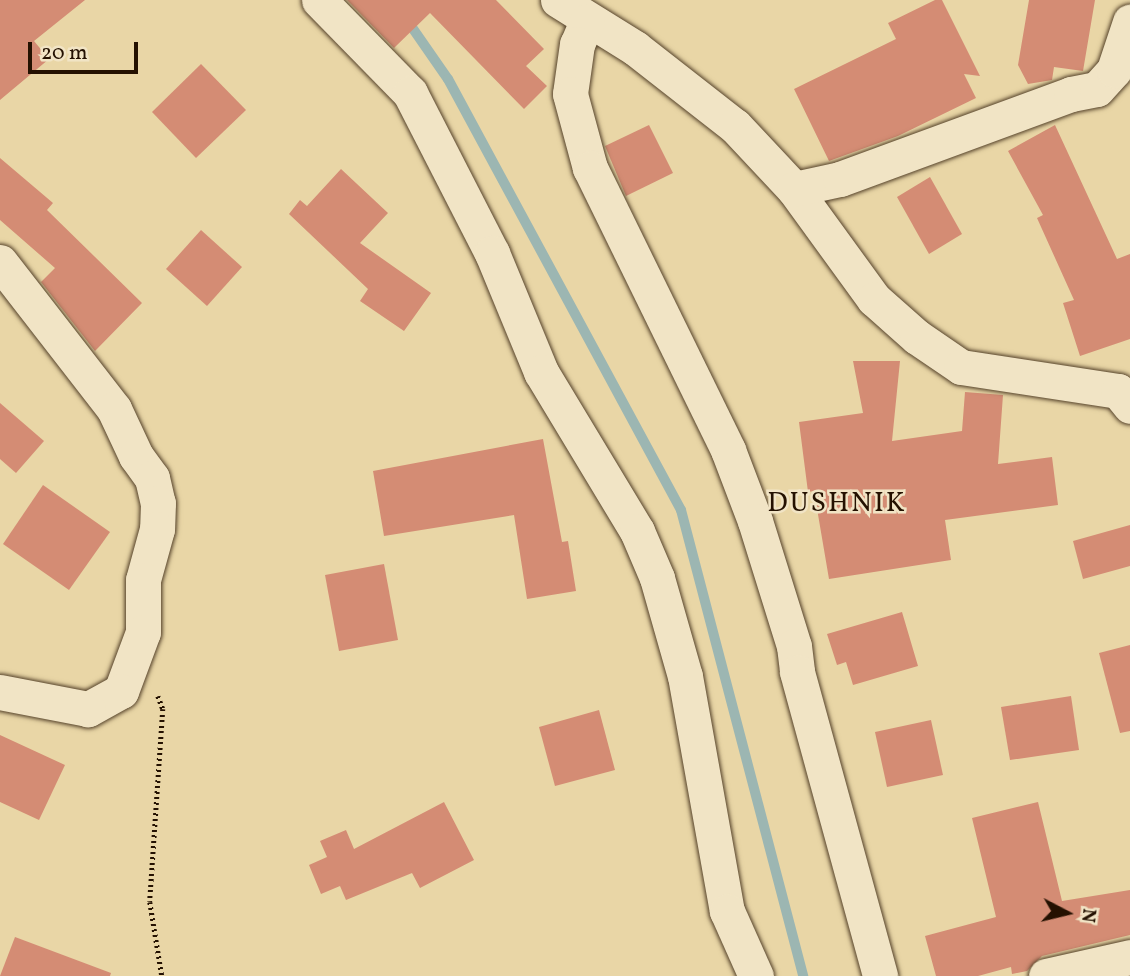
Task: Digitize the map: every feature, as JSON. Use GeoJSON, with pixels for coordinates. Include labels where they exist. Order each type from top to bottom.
{"type":"FeatureCollection","features":[{"type":"Feature","properties":{"kind":"street"},"geometry":{"type":"LineString","coordinates":[[319,0],[410,93],[492,253],[541,372],[637,531],[657,578],[685,676],[727,911],[756,976]]}},
{"type":"Feature","properties":{"kind":"street"},"geometry":{"type":"LineString","coordinates":[[558,0],[587,22],[635,48],[735,126],[794,189],[874,299],[961,367],[1126,392]]}},
{"type":"Feature","properties":{"kind":"street"},"geometry":{"type":"LineString","coordinates":[[587,22],[576,44],[570,94],[590,168],[738,472],[794,646],[880,976]]}},
{"type":"Feature","properties":{"kind":"street"},"geometry":{"type":"LineString","coordinates":[[794,189],[840,179],[1071,94],[1097,89],[1114,70],[1130,22]]}},
{"type":"Feature","properties":{"kind":"street"},"geometry":{"type":"LineString","coordinates":[[0,262],[114,410],[136,456],[152,478],[157,529],[144,580],[143,632],[121,691],[88,709],[0,692]]}},
{"type":"Feature","properties":{"kind":"street"},"geometry":{"type":"LineString","coordinates":[[1046,976],[1130,957]]}},
{"type":"Feature","properties":{"kind":"path"},"geometry":{"type":"LineString","coordinates":[[143,632],[163,709],[150,902],[162,976]]}},
{"type":"Feature","properties":{"kind":"building"},"geometry":{"type":"Polygon","coordinates":[[[0,0],[85,0],[34,41],[49,59],[0,100],[0,0]]]}},
{"type":"Feature","properties":{"kind":"building"},"geometry":{"type":"Polygon","coordinates":[[[347,0],[496,0],[544,49],[526,66],[547,86],[524,109],[430,13],[394,48],[347,0]]]}},
{"type":"Feature","properties":{"kind":"building"},"geometry":{"type":"Polygon","coordinates":[[[935,0],[942,0],[980,76],[964,74],[976,98],[898,136],[829,161],[794,89],[896,39],[888,23],[935,0]]]}},
{"type":"Feature","properties":{"kind":"building"},"geometry":{"type":"Polygon","coordinates":[[[1029,0],[1095,0],[1083,71],[1054,67],[1052,80],[1028,84],[1018,65],[1029,0]]]}},
{"type":"Feature","properties":{"kind":"building"},"geometry":{"type":"Polygon","coordinates":[[[201,64],[246,110],[196,158],[152,112],[201,64]]]}},
{"type":"Feature","properties":{"kind":"building"},"geometry":{"type":"Polygon","coordinates":[[[649,125],[673,173],[626,196],[605,146],[649,125]]]}},
{"type":"Feature","properties":{"kind":"building"},"geometry":{"type":"Polygon","coordinates":[[[1055,125],[1117,259],[1130,254],[1130,339],[1080,356],[1063,303],[1074,300],[1037,218],[1043,215],[1008,151],[1055,125]]]}},
{"type":"Feature","properties":{"kind":"building"},"geometry":{"type":"Polygon","coordinates":[[[0,158],[53,203],[47,210],[142,303],[95,351],[41,282],[55,268],[0,220],[0,158]]]}},
{"type":"Feature","properties":{"kind":"building"},"geometry":{"type":"Polygon","coordinates":[[[341,169],[388,213],[360,243],[431,293],[404,331],[360,301],[368,289],[289,214],[300,200],[307,206],[341,169]]]}},
{"type":"Feature","properties":{"kind":"building"},"geometry":{"type":"Polygon","coordinates":[[[930,177],[962,234],[929,254],[897,197],[930,177]]]}},
{"type":"Feature","properties":{"kind":"building"},"geometry":{"type":"Polygon","coordinates":[[[201,230],[242,267],[207,306],[166,269],[201,230]]]}},
{"type":"Feature","properties":{"kind":"building"},"geometry":{"type":"Polygon","coordinates":[[[853,361],[900,361],[892,441],[962,431],[965,392],[1003,395],[998,464],[1052,457],[1058,505],[945,520],[951,560],[829,579],[814,491],[808,492],[799,422],[863,413],[853,361]]]}},
{"type":"Feature","properties":{"kind":"building"},"geometry":{"type":"Polygon","coordinates":[[[0,403],[44,441],[16,473],[0,459],[0,403]]]}},
{"type":"Feature","properties":{"kind":"building"},"geometry":{"type":"Polygon","coordinates":[[[543,439],[562,542],[568,541],[576,591],[527,599],[514,515],[384,536],[373,471],[543,439]]]}},
{"type":"Feature","properties":{"kind":"building"},"geometry":{"type":"Polygon","coordinates":[[[43,485],[110,532],[69,590],[3,544],[43,485]]]}},
{"type":"Feature","properties":{"kind":"building"},"geometry":{"type":"Polygon","coordinates":[[[1130,525],[1130,566],[1083,579],[1073,541],[1130,525]]]}},
{"type":"Feature","properties":{"kind":"building"},"geometry":{"type":"Polygon","coordinates":[[[384,564],[398,640],[339,651],[325,575],[384,564]]]}},
{"type":"Feature","properties":{"kind":"building"},"geometry":{"type":"Polygon","coordinates":[[[902,612],[918,666],[853,685],[846,662],[837,665],[827,634],[902,612]]]}},
{"type":"Feature","properties":{"kind":"building"},"geometry":{"type":"Polygon","coordinates":[[[1130,645],[1130,731],[1120,733],[1099,653],[1130,645]]]}},
{"type":"Feature","properties":{"kind":"building"},"geometry":{"type":"Polygon","coordinates":[[[1071,696],[1079,750],[1010,760],[1001,707],[1071,696]]]}},
{"type":"Feature","properties":{"kind":"building"},"geometry":{"type":"Polygon","coordinates":[[[599,710],[615,770],[555,786],[539,727],[599,710]]]}},
{"type":"Feature","properties":{"kind":"building"},"geometry":{"type":"Polygon","coordinates":[[[931,720],[943,775],[887,787],[875,732],[931,720]]]}},
{"type":"Feature","properties":{"kind":"building"},"geometry":{"type":"Polygon","coordinates":[[[0,735],[65,765],[39,820],[0,802],[0,735]]]}},
{"type":"Feature","properties":{"kind":"building"},"geometry":{"type":"Polygon","coordinates":[[[444,802],[474,860],[420,888],[412,873],[346,900],[340,886],[321,894],[309,865],[327,857],[320,841],[346,830],[354,849],[444,802]]]}},
{"type":"Feature","properties":{"kind":"building"},"geometry":{"type":"Polygon","coordinates":[[[1038,802],[1062,901],[1130,890],[1130,935],[1042,956],[1027,971],[1012,974],[1011,967],[978,976],[936,976],[925,936],[996,917],[972,818],[1038,802]]]}},
{"type":"Feature","properties":{"kind":"building"},"geometry":{"type":"Polygon","coordinates":[[[15,937],[111,973],[110,976],[0,976],[15,937]]]}},
{"type":"Feature","properties":{"kind":"waterway"},"geometry":{"type":"LineString","coordinates":[[393,0],[448,79],[681,510],[803,976]]}},
{"type":"Feature","properties":{"kind":"district","name":"DUSHNIK"},"geometry":{"type":"Point","coordinates":[837,504]}}]}
